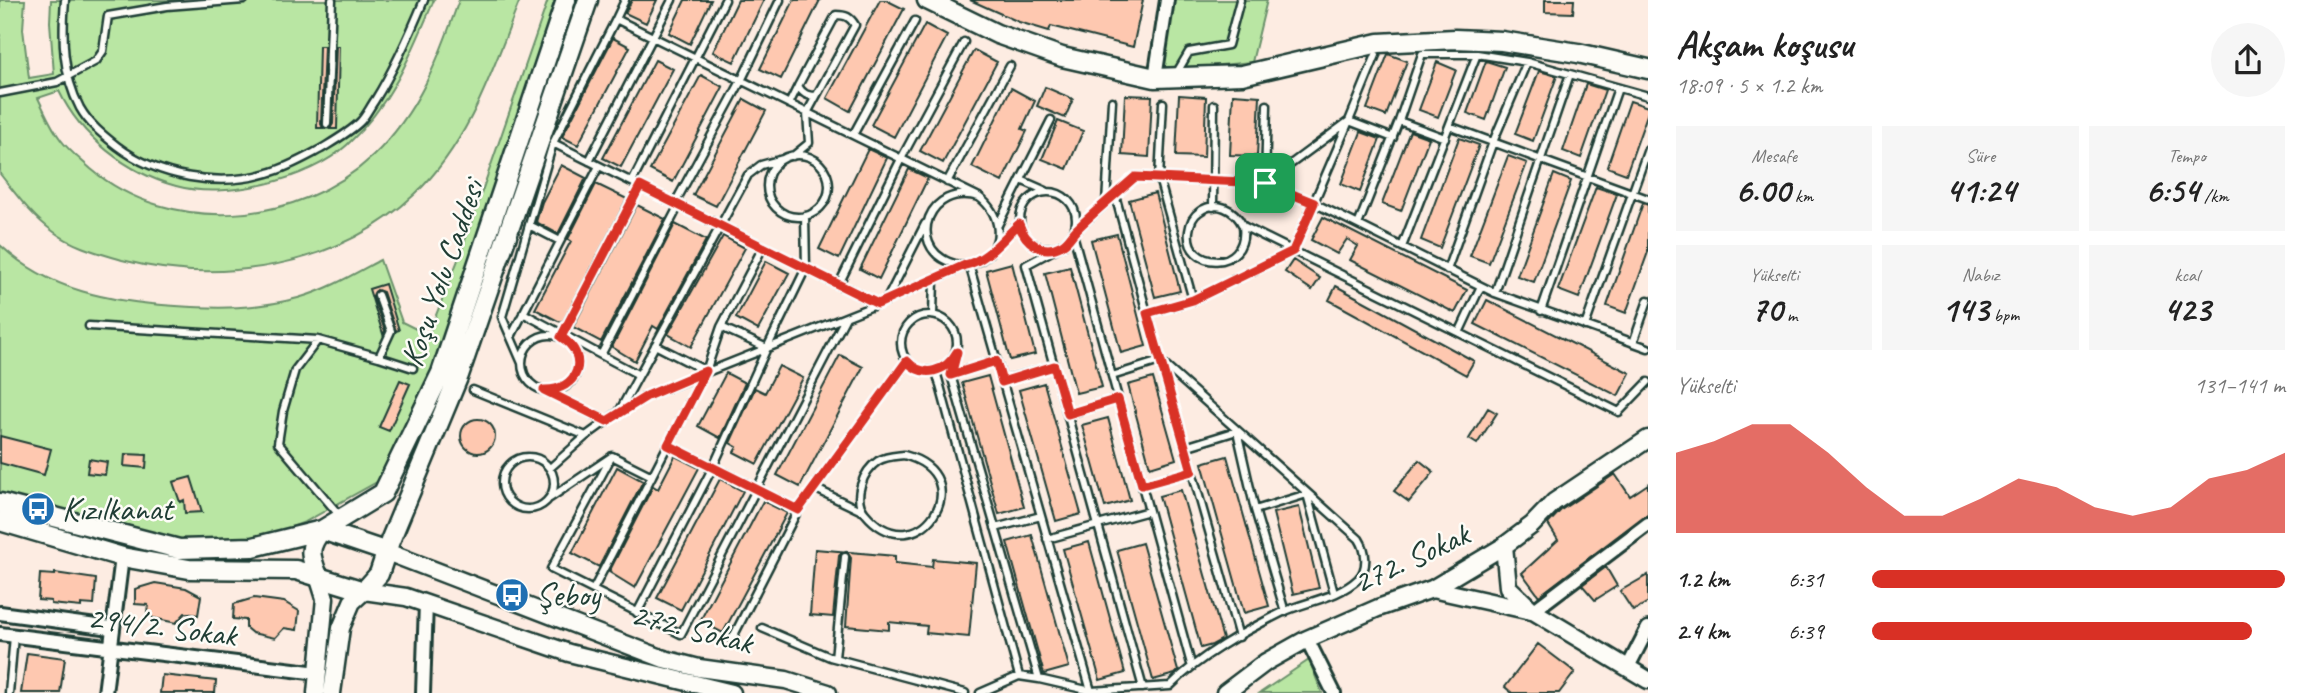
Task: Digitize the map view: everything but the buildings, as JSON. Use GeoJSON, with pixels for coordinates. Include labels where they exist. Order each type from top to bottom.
{"type":"FeatureCollection","features":[{"type":"Feature","properties":{"kind":"main road","name":"Koşu Yolu Caddesi"},"geometry":{"type":"LineString","coordinates":[[323,530],[383,492],[441,373],[566,0]]}},
{"type":"Feature","properties":{"kind":"main road","name":"Koşu Yolu Caddesi"},"geometry":{"type":"LineString","coordinates":[[387,552],[459,375],[588,0]]}},
{"type":"Feature","properties":{"kind":"main road"},"geometry":{"type":"LineString","coordinates":[[927,0],[954,7],[997,34],[1062,57],[1164,78],[1242,75],[1379,43],[1455,39],[1502,41],[1578,53],[1648,69]]}},
{"type":"Feature","properties":{"kind":"main road"},"geometry":{"type":"LineString","coordinates":[[0,503],[179,549],[253,547],[323,530]]}},
{"type":"Feature","properties":{"kind":"main road","name":"272. Sokak"},"geometry":{"type":"LineString","coordinates":[[0,521],[121,557],[188,569],[296,570],[365,591]]}},
{"type":"Feature","properties":{"kind":"main road","name":"272. Sokak"},"geometry":{"type":"LineString","coordinates":[[323,530],[387,552]]}},
{"type":"Feature","properties":{"kind":"main road"},"geometry":{"type":"LineString","coordinates":[[318,576],[311,559],[312,545],[323,530]]}},
{"type":"Feature","properties":{"kind":"main road"},"geometry":{"type":"LineString","coordinates":[[365,591],[379,574],[387,552]]}},
{"type":"Feature","properties":{"kind":"street"},"geometry":{"type":"LineString","coordinates":[[1164,78],[1167,0]]}},
{"type":"Feature","properties":{"kind":"street","name":"272. Sokak"},"geometry":{"type":"LineString","coordinates":[[1225,693],[1266,662],[1307,639],[1377,608],[1432,589],[1504,546],[1532,525],[1554,502],[1648,439]]}},
{"type":"Feature","properties":{"kind":"street"},"geometry":{"type":"LineString","coordinates":[[1432,589],[1533,611],[1648,524]]}},
{"type":"Feature","properties":{"kind":"street"},"geometry":{"type":"LineString","coordinates":[[1504,546],[1508,587],[1533,611],[1648,680]]}},
{"type":"Feature","properties":{"kind":"street","name":"272. Sokak"},"geometry":{"type":"LineString","coordinates":[[387,552],[664,659],[699,668],[786,680],[828,693]]}},
{"type":"Feature","properties":{"kind":"street"},"geometry":{"type":"LineString","coordinates":[[105,693],[121,557]]}},
{"type":"Feature","properties":{"kind":"street"},"geometry":{"type":"LineString","coordinates":[[316,693],[325,598],[318,576]]}},
{"type":"Feature","properties":{"kind":"street","name":"272. Sokak"},"geometry":{"type":"LineString","coordinates":[[365,591],[406,597],[569,653],[732,693]]}},
{"type":"Feature","properties":{"kind":"street"},"geometry":{"type":"LineString","coordinates":[[332,693],[341,628],[352,602],[365,591]]}},
{"type":"Feature","properties":{"kind":"street"},"geometry":{"type":"LineString","coordinates":[[423,693],[426,603]]}},
{"type":"Feature","properties":{"kind":"street"},"geometry":{"type":"LineString","coordinates":[[0,613],[111,628]]}},
{"type":"Feature","properties":{"kind":"street"},"geometry":{"type":"LineString","coordinates":[[1628,667],[1648,628]]}},
{"type":"Feature","properties":{"kind":"street","name":"294/2. Sokak"},"geometry":{"type":"LineString","coordinates":[[7,635],[318,673]]}},
{"type":"Feature","properties":{"kind":"street"},"geometry":{"type":"LineString","coordinates":[[1307,639],[1334,693]]}},
{"type":"Feature","properties":{"kind":"street"},"geometry":{"type":"LineString","coordinates":[[656,673],[664,659]]}},
{"type":"Feature","properties":{"kind":"lane"},"geometry":{"type":"LineString","coordinates":[[65,0],[63,32],[67,76],[81,110],[98,132],[130,155],[164,172],[229,178],[267,174],[302,159],[334,141],[361,121],[385,84],[424,0]]}},
{"type":"Feature","properties":{"kind":"lane"},"geometry":{"type":"LineString","coordinates":[[0,93],[57,82],[96,61],[103,51],[108,16],[168,3],[244,0]]}},
{"type":"Feature","properties":{"kind":"lane"},"geometry":{"type":"LineString","coordinates":[[327,124],[332,0]]}},
{"type":"Feature","properties":{"kind":"lane"},"geometry":{"type":"LineString","coordinates":[[607,421],[528,380],[502,317],[553,143],[625,0]]}},
{"type":"Feature","properties":{"kind":"lane"},"geometry":{"type":"LineString","coordinates":[[589,161],[672,0]]}},
{"type":"Feature","properties":{"kind":"lane"},"geometry":{"type":"LineString","coordinates":[[632,182],[725,0]]}},
{"type":"Feature","properties":{"kind":"lane"},"geometry":{"type":"LineString","coordinates":[[601,355],[779,0]]}},
{"type":"Feature","properties":{"kind":"lane"},"geometry":{"type":"LineString","coordinates":[[1164,78],[1189,52],[1228,45],[1240,0]]}},
{"type":"Feature","properties":{"kind":"lane"},"geometry":{"type":"LineString","coordinates":[[789,104],[836,15],[851,18],[855,25],[807,113],[809,143],[793,156]]}},
{"type":"Feature","properties":{"kind":"lane"},"geometry":{"type":"LineString","coordinates":[[616,19],[988,204],[998,225],[994,247]]}},
{"type":"Feature","properties":{"kind":"lane"},"geometry":{"type":"LineString","coordinates":[[853,135],[915,21]]}},
{"type":"Feature","properties":{"kind":"lane"},"geometry":{"type":"LineString","coordinates":[[839,285],[901,159],[964,42]]}},
{"type":"Feature","properties":{"kind":"lane"},"geometry":{"type":"LineString","coordinates":[[1358,225],[1393,138],[1422,54],[1477,54],[1528,62],[1648,96]]}},
{"type":"Feature","properties":{"kind":"lane"},"geometry":{"type":"LineString","coordinates":[[1402,247],[1477,54]]}},
{"type":"Feature","properties":{"kind":"lane"},"geometry":{"type":"LineString","coordinates":[[1147,313],[1193,300],[1293,251],[1376,55]]}},
{"type":"Feature","properties":{"kind":"lane"},"geometry":{"type":"LineString","coordinates":[[1447,270],[1493,142],[1528,62]]}},
{"type":"Feature","properties":{"kind":"lane"},"geometry":{"type":"LineString","coordinates":[[947,182],[1010,66]]}},
{"type":"Feature","properties":{"kind":"lane"},"geometry":{"type":"LineString","coordinates":[[1495,293],[1570,74]]}},
{"type":"Feature","properties":{"kind":"lane"},"geometry":{"type":"LineString","coordinates":[[798,86],[808,96],[816,96]]}},
{"type":"Feature","properties":{"kind":"lane"},"geometry":{"type":"LineString","coordinates":[[1541,311],[1618,88]]}},
{"type":"Feature","properties":{"kind":"lane"},"geometry":{"type":"LineString","coordinates":[[1106,203],[1112,101]]}},
{"type":"Feature","properties":{"kind":"lane"},"geometry":{"type":"LineString","coordinates":[[1163,103],[1159,178],[1193,300]]}},
{"type":"Feature","properties":{"kind":"lane"},"geometry":{"type":"LineString","coordinates":[[1213,206],[1214,105]]}},
{"type":"Feature","properties":{"kind":"lane"},"geometry":{"type":"LineString","coordinates":[[1265,183],[1267,105]]}},
{"type":"Feature","properties":{"kind":"lane"},"geometry":{"type":"LineString","coordinates":[[998,225],[1051,120]]}},
{"type":"Feature","properties":{"kind":"lane"},"geometry":{"type":"LineString","coordinates":[[1349,121],[1393,138]]}},
{"type":"Feature","properties":{"kind":"lane"},"geometry":{"type":"LineString","coordinates":[[1265,183],[1349,121]]}},
{"type":"Feature","properties":{"kind":"lane"},"geometry":{"type":"LineString","coordinates":[[1399,121],[1445,138]]}},
{"type":"Feature","properties":{"kind":"lane"},"geometry":{"type":"LineString","coordinates":[[1449,126],[1648,199]]}},
{"type":"Feature","properties":{"kind":"lane"},"geometry":{"type":"LineString","coordinates":[[553,143],[878,304]]}},
{"type":"Feature","properties":{"kind":"lane"},"geometry":{"type":"LineString","coordinates":[[1585,326],[1648,149]]}},
{"type":"Feature","properties":{"kind":"lane"},"geometry":{"type":"LineString","coordinates":[[619,412],[748,175],[761,165],[793,156],[813,159],[827,176],[829,186],[822,206],[806,216],[786,215],[778,210],[768,193],[769,174],[783,159]]}},
{"type":"Feature","properties":{"kind":"lane"},"geometry":{"type":"LineString","coordinates":[[510,337],[599,166]]}},
{"type":"Feature","properties":{"kind":"lane"},"geometry":{"type":"LineString","coordinates":[[1143,688],[1026,265],[1063,245],[1135,177],[1265,183],[1314,203],[1495,293],[1648,348]]}},
{"type":"Feature","properties":{"kind":"lane"},"geometry":{"type":"LineString","coordinates":[[1021,180],[1047,192],[1057,193],[1072,204],[1076,213],[1074,233],[1191,664]]}},
{"type":"Feature","properties":{"kind":"lane"},"geometry":{"type":"LineString","coordinates":[[562,336],[640,186]]}},
{"type":"Feature","properties":{"kind":"lane"},"geometry":{"type":"LineString","coordinates":[[1047,192],[1030,198],[1020,214],[1019,224],[1027,240],[1035,246],[1044,249],[1063,245]]}},
{"type":"Feature","properties":{"kind":"lane"},"geometry":{"type":"LineString","coordinates":[[886,301],[935,206],[956,195],[967,194],[978,198]]}},
{"type":"Feature","properties":{"kind":"lane"},"geometry":{"type":"LineString","coordinates":[[1115,195],[1239,637]]}},
{"type":"Feature","properties":{"kind":"lane"},"geometry":{"type":"LineString","coordinates":[[1243,226],[1244,234],[1238,251],[1224,260],[1215,261],[1198,254],[1192,247],[1189,237],[1193,219],[1199,212],[1213,206],[1225,208],[1233,212],[1243,226],[1619,412],[1648,382]]}},
{"type":"Feature","properties":{"kind":"lane"},"geometry":{"type":"LineString","coordinates":[[637,613],[713,467],[806,268],[806,216]]}},
{"type":"Feature","properties":{"kind":"lane"},"geometry":{"type":"LineString","coordinates":[[929,216],[928,240],[933,251],[953,264],[967,265]]}},
{"type":"Feature","properties":{"kind":"lane"},"geometry":{"type":"LineString","coordinates":[[550,468],[586,436],[647,396],[886,301],[967,265],[986,256],[1019,224]]}},
{"type":"Feature","properties":{"kind":"lane"},"geometry":{"type":"LineString","coordinates":[[529,225],[560,241]]}},
{"type":"Feature","properties":{"kind":"lane"},"geometry":{"type":"LineString","coordinates":[[1176,240],[1189,237]]}},
{"type":"Feature","properties":{"kind":"lane"},"geometry":{"type":"LineString","coordinates":[[593,590],[706,371],[720,327],[762,247]]}},
{"type":"Feature","properties":{"kind":"lane"},"geometry":{"type":"LineString","coordinates":[[967,265],[1091,691]]}},
{"type":"Feature","properties":{"kind":"lane"},"geometry":{"type":"LineString","coordinates":[[933,315],[934,279]]}},
{"type":"Feature","properties":{"kind":"lane"},"geometry":{"type":"LineString","coordinates":[[1459,333],[1481,286]]}},
{"type":"Feature","properties":{"kind":"lane"},"geometry":{"type":"LineString","coordinates":[[378,295],[391,331],[379,357]]}},
{"type":"Feature","properties":{"kind":"lane"},"geometry":{"type":"LineString","coordinates":[[1633,343],[1648,300]]}},
{"type":"Feature","properties":{"kind":"lane"},"geometry":{"type":"LineString","coordinates":[[523,313],[639,375]]}},
{"type":"Feature","properties":{"kind":"lane"},"geometry":{"type":"LineString","coordinates":[[957,352],[952,360],[936,371],[918,370],[907,361],[901,349],[903,331],[915,318],[933,315],[942,318],[956,332],[957,352],[951,375],[1039,679]]}},
{"type":"Feature","properties":{"kind":"lane"},"geometry":{"type":"LineString","coordinates":[[612,456],[551,569],[681,634],[845,317]]}},
{"type":"Feature","properties":{"kind":"lane"},"geometry":{"type":"LineString","coordinates":[[89,326],[318,340],[413,368]]}},
{"type":"Feature","properties":{"kind":"lane"},"geometry":{"type":"LineString","coordinates":[[720,327],[767,348]]}},
{"type":"Feature","properties":{"kind":"lane"},"geometry":{"type":"LineString","coordinates":[[522,363],[528,346],[544,336],[562,336],[575,349],[578,358],[575,376],[562,388],[544,390]]}},
{"type":"Feature","properties":{"kind":"lane"},"geometry":{"type":"LineString","coordinates":[[318,340],[295,370],[283,411],[278,443],[342,519]]}},
{"type":"Feature","properties":{"kind":"lane"},"geometry":{"type":"LineString","coordinates":[[655,345],[706,371]]}},
{"type":"Feature","properties":{"kind":"lane"},"geometry":{"type":"LineString","coordinates":[[732,639],[798,510],[907,361]]}},
{"type":"Feature","properties":{"kind":"lane"},"geometry":{"type":"LineString","coordinates":[[951,375],[996,361]]}},
{"type":"Feature","properties":{"kind":"lane"},"geometry":{"type":"LineString","coordinates":[[1112,376],[1160,361]]}},
{"type":"Feature","properties":{"kind":"lane"},"geometry":{"type":"LineString","coordinates":[[980,693],[1019,676],[1091,691],[1170,686],[1191,664],[1285,611],[1334,593],[1357,579],[1364,566],[1365,552],[1353,533],[1160,361]]}},
{"type":"Feature","properties":{"kind":"lane"},"geometry":{"type":"LineString","coordinates":[[1002,382],[1054,366]]}},
{"type":"Feature","properties":{"kind":"lane"},"geometry":{"type":"LineString","coordinates":[[936,371],[1019,676]]}},
{"type":"Feature","properties":{"kind":"lane"},"geometry":{"type":"LineString","coordinates":[[474,390],[586,436]]}},
{"type":"Feature","properties":{"kind":"lane"},"geometry":{"type":"LineString","coordinates":[[1068,414],[1118,399]]}},
{"type":"Feature","properties":{"kind":"lane"},"geometry":{"type":"LineString","coordinates":[[1185,447],[1237,431]]}},
{"type":"Feature","properties":{"kind":"lane"},"geometry":{"type":"LineString","coordinates":[[1237,431],[1255,510],[1285,611]]}},
{"type":"Feature","properties":{"kind":"lane"},"geometry":{"type":"LineString","coordinates":[[668,445],[798,510]]}},
{"type":"Feature","properties":{"kind":"lane"},"geometry":{"type":"LineString","coordinates":[[814,488],[863,511],[884,529],[897,532],[920,529],[930,523],[937,513],[940,488],[936,476],[928,466],[905,455],[878,461],[861,483],[859,497],[863,511]]}},
{"type":"Feature","properties":{"kind":"lane"},"geometry":{"type":"LineString","coordinates":[[612,456],[652,476]]}},
{"type":"Feature","properties":{"kind":"lane"},"geometry":{"type":"LineString","coordinates":[[549,500],[555,484],[550,468],[537,458],[519,459],[506,470],[502,487],[510,502],[518,507],[535,508],[549,500],[612,456]]}},
{"type":"Feature","properties":{"kind":"lane"},"geometry":{"type":"LineString","coordinates":[[1142,485],[1192,471]]}},
{"type":"Feature","properties":{"kind":"lane"},"geometry":{"type":"LineString","coordinates":[[1255,510],[1307,494]]}},
{"type":"Feature","properties":{"kind":"lane"},"geometry":{"type":"LineString","coordinates":[[1307,494],[1334,593]]}},
{"type":"Feature","properties":{"kind":"lane"},"geometry":{"type":"LineString","coordinates":[[1047,539],[1149,511]]}},
{"type":"Feature","properties":{"kind":"lane"},"geometry":{"type":"LineString","coordinates":[[995,528],[1041,516]]}},
{"type":"Feature","properties":{"kind":"lane"},"geometry":{"type":"LineString","coordinates":[[835,658],[845,557]]}},
{"type":"Feature","properties":{"kind":"lane"},"geometry":{"type":"LineString","coordinates":[[762,628],[835,658],[965,693]]}},
{"type":"Feature","properties":{"kind":"lane"},"geometry":{"type":"LineString","coordinates":[[7,635],[9,693]]}},
{"type":"Feature","properties":{"kind":"green space"},"geometry":{"type":"Polygon","coordinates":[[[0,0],[25,0],[23,29],[29,78],[54,74],[51,0],[434,0],[399,77],[363,129],[331,157],[311,168],[266,184],[196,190],[158,180],[107,151],[68,108],[59,91],[38,98],[54,130],[68,148],[91,169],[123,191],[158,205],[195,213],[234,214],[272,209],[309,197],[343,179],[373,156],[415,103],[444,43],[459,0],[520,0],[489,78],[465,128],[434,174],[415,194],[385,219],[351,239],[315,254],[238,270],[199,271],[160,268],[122,260],[70,242],[39,219],[0,174],[0,0]]]}},
{"type":"Feature","properties":{"kind":"green space"},"geometry":{"type":"Polygon","coordinates":[[[548,0],[562,0],[434,371],[384,478],[305,522],[257,540],[184,542],[0,497],[0,245],[39,273],[82,291],[128,301],[192,307],[222,308],[283,302],[330,286],[380,260],[402,322],[428,335],[460,255],[548,0]]]}},
{"type":"Feature","properties":{"kind":"green space"},"geometry":{"type":"Polygon","coordinates":[[[1171,0],[1267,0],[1252,62],[1189,68],[1163,67],[1171,0]]]}},
{"type":"Feature","properties":{"kind":"green space"},"geometry":{"type":"Polygon","coordinates":[[[1309,660],[1322,693],[1260,693],[1309,660]]]}},
{"type":"Feature","properties":{"kind":"place","name":"Kızılkanat"},"geometry":{"type":"Point","coordinates":[38,509]}},
{"type":"Feature","properties":{"kind":"place","name":"Şeboy"},"geometry":{"type":"Point","coordinates":[512,595]}},
{"type":"Feature","properties":{"kind":"route"},"geometry":{"type":"LineString","coordinates":[[1135,177],[1265,183],[1314,203],[1293,251],[1193,300],[1147,313],[1192,471],[1142,485],[1118,399],[1068,414],[1054,366],[1002,382],[996,361],[951,375],[957,352],[945,367],[936,371],[918,370],[907,361],[798,510],[668,445],[706,371],[647,396],[607,421],[544,390],[562,388],[575,376],[578,358],[575,349],[561,337],[640,186],[878,304],[965,265],[976,263],[1019,224],[1027,240],[1035,246],[1044,249],[1063,245],[1074,231],[1135,177]]}}]}
